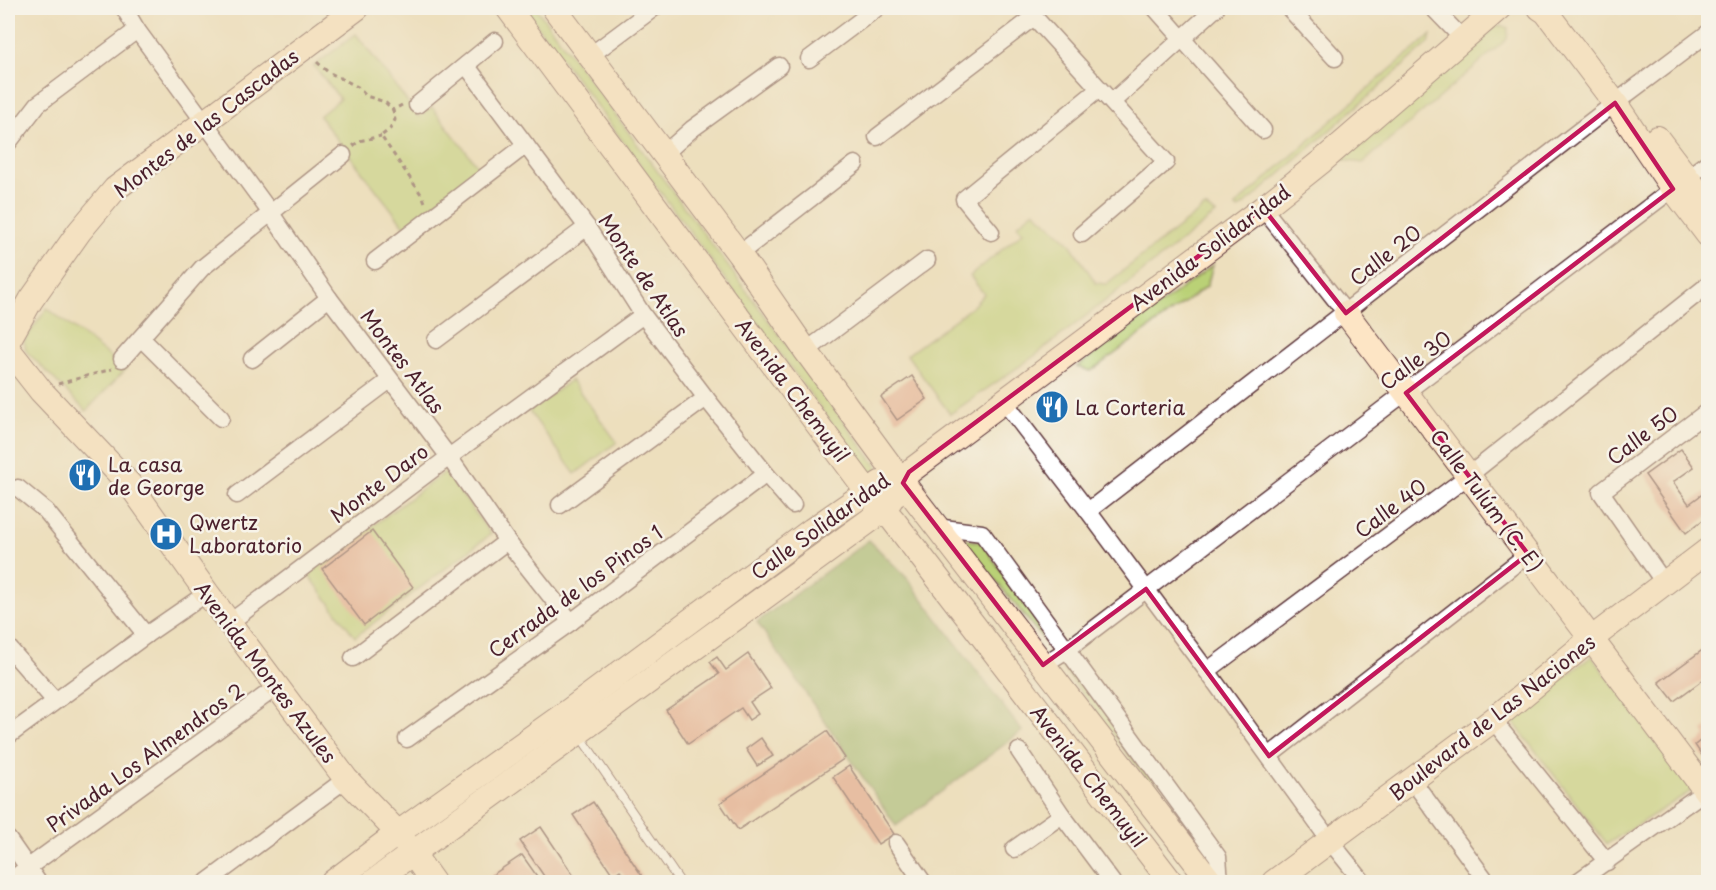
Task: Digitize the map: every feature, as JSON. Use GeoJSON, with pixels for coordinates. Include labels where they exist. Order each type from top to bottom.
{"type":"FeatureCollection","features":[{"type":"Feature","properties":{"kind":"main road","name":"Montes de las Cascadas"},"geometry":{"type":"LineString","coordinates":[[8,341],[32,300],[79,232],[115,189],[357,8]]}},
{"type":"Feature","properties":{"kind":"main road","name":"Avenida Chemuyil"},"geometry":{"type":"LineString","coordinates":[[508,8],[868,492],[1171,882]]}},
{"type":"Feature","properties":{"kind":"main road","name":"Avenida Chemuyil"},"geometry":{"type":"LineString","coordinates":[[554,8],[739,255],[806,351],[902,476],[936,527],[1211,882]]}},
{"type":"Feature","properties":{"kind":"main road","name":"Avenida Solidaridad"},"geometry":{"type":"LineString","coordinates":[[902,476],[1263,208],[1498,8]]}},
{"type":"Feature","properties":{"kind":"main road"},"geometry":{"type":"LineString","coordinates":[[1540,8],[1546,12],[1620,100]]}},
{"type":"Feature","properties":{"kind":"main road"},"geometry":{"type":"LineString","coordinates":[[1560,8],[1620,100],[1680,184],[1708,235]]}},
{"type":"Feature","properties":{"kind":"main road"},"geometry":{"type":"LineString","coordinates":[[1680,184],[1708,205]]}},
{"type":"Feature","properties":{"kind":"main road","name":"Calle Tulúm (C. E)"},"geometry":{"type":"LineString","coordinates":[[1346,313],[1708,792]]}},
{"type":"Feature","properties":{"kind":"main road","name":"Avenida Montes Azules"},"geometry":{"type":"LineString","coordinates":[[8,349],[41,391],[130,486],[346,779],[398,833],[433,882]]}},
{"type":"Feature","properties":{"kind":"main road","name":"Calle Solidaridad"},"geometry":{"type":"LineString","coordinates":[[333,882],[812,530],[868,492],[902,476]]}},
{"type":"Feature","properties":{"kind":"main road","name":"Calle Solidaridad"},"geometry":{"type":"LineString","coordinates":[[373,882],[884,510],[902,476]]}},
{"type":"Feature","properties":{"kind":"main road","name":"Boulevard de Las Naciones"},"geometry":{"type":"LineString","coordinates":[[1274,882],[1492,720],[1591,639],[1708,550]]}},
{"type":"Feature","properties":{"kind":"street","name":"Montes Atlas"},"geometry":{"type":"LineString","coordinates":[[124,8],[137,30],[270,212],[329,298],[449,457],[507,541],[571,622]]}},
{"type":"Feature","properties":{"kind":"street"},"geometry":{"type":"LineString","coordinates":[[591,55],[654,8]]}},
{"type":"Feature","properties":{"kind":"street"},"geometry":{"type":"LineString","coordinates":[[809,60],[877,8]]}},
{"type":"Feature","properties":{"kind":"street"},"geometry":{"type":"LineString","coordinates":[[1155,8],[1263,130]]}},
{"type":"Feature","properties":{"kind":"street"},"geometry":{"type":"LineString","coordinates":[[1112,102],[1216,8]]}},
{"type":"Feature","properties":{"kind":"street"},"geometry":{"type":"LineString","coordinates":[[1289,8],[1335,58]]}},
{"type":"Feature","properties":{"kind":"street"},"geometry":{"type":"LineString","coordinates":[[1433,8],[1462,38]]}},
{"type":"Feature","properties":{"kind":"street"},"geometry":{"type":"LineString","coordinates":[[877,137],[1030,12],[1166,162],[1082,234]]}},
{"type":"Feature","properties":{"kind":"street"},"geometry":{"type":"LineString","coordinates":[[8,143],[38,104],[137,30]]}},
{"type":"Feature","properties":{"kind":"street","name":"Calle 20"},"geometry":{"type":"LineString","coordinates":[[1088,511],[1708,33]]}},
{"type":"Feature","properties":{"kind":"street"},"geometry":{"type":"LineString","coordinates":[[417,105],[495,41]]}},
{"type":"Feature","properties":{"kind":"street","name":"Monte de Atlas"},"geometry":{"type":"LineString","coordinates":[[466,65],[587,227],[643,315],[706,398],[793,505]]}},
{"type":"Feature","properties":{"kind":"street"},"geometry":{"type":"LineString","coordinates":[[664,154],[692,129],[779,66]]}},
{"type":"Feature","properties":{"kind":"street"},"geometry":{"type":"LineString","coordinates":[[991,232],[964,200],[1099,89]]}},
{"type":"Feature","properties":{"kind":"street"},"geometry":{"type":"LineString","coordinates":[[375,261],[526,145]]}},
{"type":"Feature","properties":{"kind":"street"},"geometry":{"type":"LineString","coordinates":[[122,359],[202,268],[343,155]]}},
{"type":"Feature","properties":{"kind":"street","name":"Calle 30"},"geometry":{"type":"LineString","coordinates":[[1043,665],[1068,649],[1708,162]]}},
{"type":"Feature","properties":{"kind":"street"},"geometry":{"type":"LineString","coordinates":[[739,255],[855,164]]}},
{"type":"Feature","properties":{"kind":"street","name":"Calle Tulúm (C. E)"},"geometry":{"type":"LineString","coordinates":[[1263,208],[1346,313]]}},
{"type":"Feature","properties":{"kind":"street"},"geometry":{"type":"LineString","coordinates":[[436,340],[587,227]]}},
{"type":"Feature","properties":{"kind":"street"},"geometry":{"type":"LineString","coordinates":[[806,351],[927,260]]}},
{"type":"Feature","properties":{"kind":"street","name":"Calle 40"},"geometry":{"type":"LineString","coordinates":[[1207,671],[1468,476],[1708,285]]}},
{"type":"Feature","properties":{"kind":"street"},"geometry":{"type":"LineString","coordinates":[[252,359],[329,298]]}},
{"type":"Feature","properties":{"kind":"street","name":"Monte Daro"},"geometry":{"type":"LineString","coordinates":[[229,623],[449,457],[643,315]]}},
{"type":"Feature","properties":{"kind":"street"},"geometry":{"type":"LineString","coordinates":[[141,338],[221,418]]}},
{"type":"Feature","properties":{"kind":"street"},"geometry":{"type":"LineString","coordinates":[[237,495],[390,380]]}},
{"type":"Feature","properties":{"kind":"street"},"geometry":{"type":"LineString","coordinates":[[560,505],[706,398]]}},
{"type":"Feature","properties":{"kind":"street"},"geometry":{"type":"LineString","coordinates":[[1003,400],[1207,671],[1330,841],[1363,882]]}},
{"type":"Feature","properties":{"kind":"street","name":"Calle 50"},"geometry":{"type":"LineString","coordinates":[[1665,584],[1601,492],[1708,411]]}},
{"type":"Feature","properties":{"kind":"street","name":"Cerrada de los Pinos 1"},"geometry":{"type":"LineString","coordinates":[[407,739],[571,622],[766,474]]}},
{"type":"Feature","properties":{"kind":"street"},"geometry":{"type":"LineString","coordinates":[[18,488],[46,511],[146,634]]}},
{"type":"Feature","properties":{"kind":"street"},"geometry":{"type":"LineString","coordinates":[[936,527],[982,533],[1218,857],[1220,882]]}},
{"type":"Feature","properties":{"kind":"street"},"geometry":{"type":"LineString","coordinates":[[353,658],[507,541]]}},
{"type":"Feature","properties":{"kind":"street"},"geometry":{"type":"LineString","coordinates":[[1269,756],[1528,554]]}},
{"type":"Feature","properties":{"kind":"street"},"geometry":{"type":"LineString","coordinates":[[8,736],[146,634],[207,593]]}},
{"type":"Feature","properties":{"kind":"street"},"geometry":{"type":"LineString","coordinates":[[8,646],[55,701]]}},
{"type":"Feature","properties":{"kind":"street","name":"Privada Los Almendros 2"},"geometry":{"type":"LineString","coordinates":[[8,882],[278,686]]}},
{"type":"Feature","properties":{"kind":"street"},"geometry":{"type":"LineString","coordinates":[[1492,720],[1607,862]]}},
{"type":"Feature","properties":{"kind":"street"},"geometry":{"type":"LineString","coordinates":[[1019,751],[1062,815],[1112,882]]}},
{"type":"Feature","properties":{"kind":"street"},"geometry":{"type":"LineString","coordinates":[[207,882],[346,779]]}},
{"type":"Feature","properties":{"kind":"street"},"geometry":{"type":"LineString","coordinates":[[1412,780],[1487,882]]}},
{"type":"Feature","properties":{"kind":"street"},"geometry":{"type":"LineString","coordinates":[[1577,882],[1708,792]]}},
{"type":"Feature","properties":{"kind":"street"},"geometry":{"type":"LineString","coordinates":[[1014,849],[1062,815]]}},
{"type":"Feature","properties":{"kind":"street"},"geometry":{"type":"LineString","coordinates":[[8,839],[38,882]]}},
{"type":"Feature","properties":{"kind":"street"},"geometry":{"type":"LineString","coordinates":[[896,843],[923,882]]}},
{"type":"Feature","properties":{"kind":"lane"},"geometry":{"type":"LineString","coordinates":[[578,733],[680,882]]}},
{"type":"Feature","properties":{"kind":"path"},"geometry":{"type":"LineString","coordinates":[[303,48],[328,72],[358,87],[366,96],[385,102],[393,110],[395,120],[390,129],[381,136],[359,141],[343,155]]}},
{"type":"Feature","properties":{"kind":"path"},"geometry":{"type":"LineString","coordinates":[[393,110],[401,106],[417,105]]}},
{"type":"Feature","properties":{"kind":"path"},"geometry":{"type":"LineString","coordinates":[[381,136],[423,197],[431,218]]}},
{"type":"Feature","properties":{"kind":"path"},"geometry":{"type":"LineString","coordinates":[[41,391],[65,381],[111,370],[122,359]]}},
{"type":"Feature","properties":{"kind":"highlighted area"},"geometry":{"type":"Polygon","coordinates":[[[1615,103],[1673,189],[1406,393],[1528,554],[1269,756],[1146,589],[1043,665],[903,483],[909,472],[1263,208],[1346,313],[1615,103]]]}},
{"type":"Feature","properties":{"kind":"green space"},"geometry":{"type":"Polygon","coordinates":[[[524,8],[536,8],[879,469],[870,475],[524,8]]]}},
{"type":"Feature","properties":{"kind":"green space"},"geometry":{"type":"Polygon","coordinates":[[[1496,26],[1508,28],[1507,39],[1363,163],[1340,160],[1496,26]]]}},
{"type":"Feature","properties":{"kind":"green space"},"geometry":{"type":"Polygon","coordinates":[[[356,34],[419,117],[432,107],[480,169],[405,227],[319,116],[340,99],[314,66],[356,34]]]}},
{"type":"Feature","properties":{"kind":"green space"},"geometry":{"type":"Polygon","coordinates":[[[1431,35],[1429,43],[1253,198],[1238,209],[1235,206],[1373,84],[1431,35]]]}},
{"type":"Feature","properties":{"kind":"green space"},"geometry":{"type":"Polygon","coordinates":[[[1205,207],[1216,214],[1036,355],[950,414],[907,355],[973,306],[984,294],[970,276],[1023,232],[1017,225],[1034,211],[1069,242],[1096,283],[1106,284],[1205,207]]]}},
{"type":"Feature","properties":{"kind":"green space"},"geometry":{"type":"Polygon","coordinates":[[[1213,265],[1207,286],[1091,371],[1077,367],[1213,265]]]}},
{"type":"Feature","properties":{"kind":"green space"},"geometry":{"type":"Polygon","coordinates":[[[47,308],[126,369],[86,411],[26,351],[24,341],[47,308]]]}},
{"type":"Feature","properties":{"kind":"green space"},"geometry":{"type":"Polygon","coordinates":[[[571,380],[617,442],[575,474],[529,411],[571,380]]]}},
{"type":"Feature","properties":{"kind":"green space"},"geometry":{"type":"Polygon","coordinates":[[[445,472],[491,534],[355,637],[308,574],[445,472]]]}},
{"type":"Feature","properties":{"kind":"green space"},"geometry":{"type":"Polygon","coordinates":[[[962,539],[981,542],[1054,645],[1048,645],[962,539]]]}},
{"type":"Feature","properties":{"kind":"green space"},"geometry":{"type":"Polygon","coordinates":[[[869,540],[907,578],[1022,731],[896,826],[757,622],[869,540]]]}},
{"type":"Feature","properties":{"kind":"green space"},"geometry":{"type":"Polygon","coordinates":[[[1592,656],[1693,790],[1607,844],[1511,719],[1592,656]]]}},
{"type":"Feature","properties":{"kind":"green space"},"geometry":{"type":"Polygon","coordinates":[[[1068,661],[1214,863],[1213,867],[1061,666],[1068,661]]]}},
{"type":"Feature","properties":{"kind":"building"},"geometry":{"type":"Polygon","coordinates":[[[912,376],[927,399],[897,420],[881,397],[912,376]]]}},
{"type":"Feature","properties":{"kind":"building"},"geometry":{"type":"Polygon","coordinates":[[[1681,449],[1694,467],[1673,482],[1689,504],[1708,490],[1708,516],[1686,533],[1645,475],[1681,449]]]}},
{"type":"Feature","properties":{"kind":"building"},"geometry":{"type":"Polygon","coordinates":[[[372,531],[413,587],[364,625],[322,569],[372,531]]]}},
{"type":"Feature","properties":{"kind":"building"},"geometry":{"type":"Polygon","coordinates":[[[1708,646],[1708,676],[1674,701],[1659,682],[1708,646]]]}},
{"type":"Feature","properties":{"kind":"building"},"geometry":{"type":"Polygon","coordinates":[[[748,654],[771,688],[750,702],[758,714],[749,720],[741,708],[688,744],[666,710],[719,674],[710,662],[717,657],[726,670],[748,654]]]}},
{"type":"Feature","properties":{"kind":"building"},"geometry":{"type":"Polygon","coordinates":[[[1708,727],[1708,753],[1703,757],[1695,745],[1706,736],[1703,731],[1708,727]]]}},
{"type":"Feature","properties":{"kind":"building"},"geometry":{"type":"Polygon","coordinates":[[[827,731],[845,758],[738,830],[720,803],[827,731]]]}},
{"type":"Feature","properties":{"kind":"building"},"geometry":{"type":"Polygon","coordinates":[[[761,738],[773,756],[757,766],[746,749],[761,738]]]}},
{"type":"Feature","properties":{"kind":"building"},"geometry":{"type":"Polygon","coordinates":[[[849,766],[894,834],[878,844],[833,777],[849,766]]]}},
{"type":"Feature","properties":{"kind":"building"},"geometry":{"type":"Polygon","coordinates":[[[593,802],[642,876],[633,882],[628,882],[620,870],[613,875],[573,815],[593,802]]]}},
{"type":"Feature","properties":{"kind":"building"},"geometry":{"type":"Polygon","coordinates":[[[541,827],[578,882],[548,882],[520,841],[541,827]]]}},
{"type":"Feature","properties":{"kind":"building"},"geometry":{"type":"Polygon","coordinates":[[[522,855],[541,882],[482,882],[522,855]]]}},
{"type":"Feature","properties":{"kind":"place","name":"La Corteria"},"geometry":{"type":"Point","coordinates":[1052,407]}},
{"type":"Feature","properties":{"kind":"place","name":"La casa de George"},"geometry":{"type":"Point","coordinates":[85,475]}},
{"type":"Feature","properties":{"kind":"place","name":"Qwertz Laboratorio"},"geometry":{"type":"Point","coordinates":[166,534]}}]}
